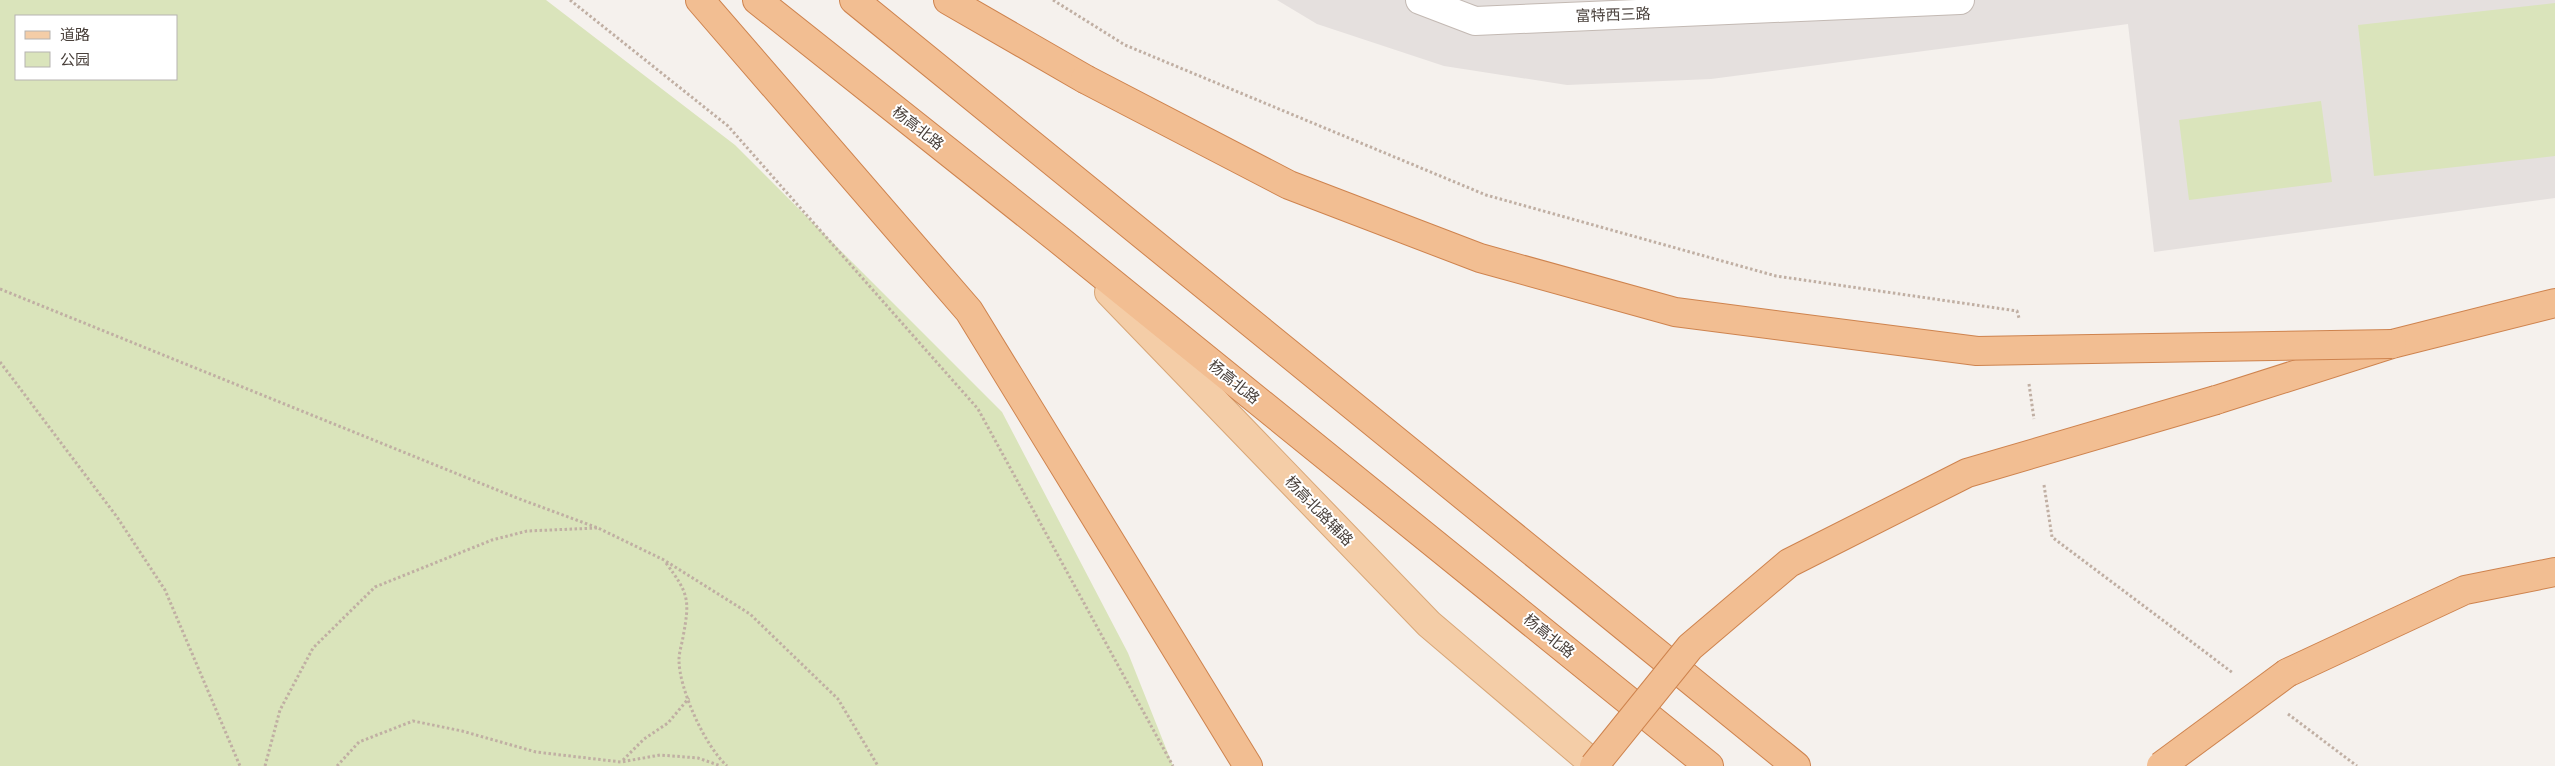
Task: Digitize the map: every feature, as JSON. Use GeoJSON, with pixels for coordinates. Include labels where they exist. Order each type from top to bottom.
{"type":"FeatureCollection","features":[{"type":"Feature","properties":{"kind":"highway"},"geometry":{"type":"LineString","coordinates":[[700,0],[969,311],[1248,766]]}},
{"type":"Feature","properties":{"kind":"highway","name":"杨高北路"},"geometry":{"type":"LineString","coordinates":[[757,0],[1058,239],[1709,766]]}},
{"type":"Feature","properties":{"kind":"highway"},"geometry":{"type":"LineString","coordinates":[[854,0],[1796,766]]}},
{"type":"Feature","properties":{"kind":"highway"},"geometry":{"type":"LineString","coordinates":[[948,0],[1085,79],[1289,185],[1480,258],[1675,312],[1977,351],[2392,344]]}},
{"type":"Feature","properties":{"kind":"highway"},"geometry":{"type":"LineString","coordinates":[[1595,766],[1690,647],[1789,563],[1967,473],[2216,400],[2392,344],[2555,303]]}},
{"type":"Feature","properties":{"kind":"highway"},"geometry":{"type":"LineString","coordinates":[[2161,766],[2287,672],[2465,590],[2555,572]]}},
{"type":"Feature","properties":{"kind":"main road","name":"杨高北路辅路"},"geometry":{"type":"LineString","coordinates":[[1058,239],[1428,624],[1595,766]]}},
{"type":"Feature","properties":{"kind":"street","name":"富特西三路"},"geometry":{"type":"LineString","coordinates":[[1420,0],[1474,21],[1960,0]]}},
{"type":"Feature","properties":{"kind":"path"},"geometry":{"type":"LineString","coordinates":[[570,0],[728,126],[978,408],[1173,766]]}},
{"type":"Feature","properties":{"kind":"path"},"geometry":{"type":"LineString","coordinates":[[0,289],[498,491],[598,528],[664,560],[750,614],[838,699],[878,766]]}},
{"type":"Feature","properties":{"kind":"path"},"geometry":{"type":"LineString","coordinates":[[0,362],[117,517],[164,590],[240,766]]}},
{"type":"Feature","properties":{"kind":"path"},"geometry":{"type":"LineString","coordinates":[[265,766],[280,710],[313,648],[375,587],[492,540],[527,531],[598,528]]}},
{"type":"Feature","properties":{"kind":"path"},"geometry":{"type":"LineString","coordinates":[[664,560],[681,583],[689,605],[679,660],[689,698],[700,731],[727,766]]}},
{"type":"Feature","properties":{"kind":"path"},"geometry":{"type":"LineString","coordinates":[[622,762],[644,740],[668,724],[689,698]]}},
{"type":"Feature","properties":{"kind":"path"},"geometry":{"type":"LineString","coordinates":[[337,766],[359,742],[413,721],[462,731],[536,752],[622,762],[660,755],[698,758],[721,766]]}},
{"type":"Feature","properties":{"kind":"shaded area"},"geometry":{"type":"Polygon","coordinates":[[[1277,0],[2555,0],[2555,198],[2154,252],[2128,24],[1711,79],[1567,85],[1444,66],[1317,24],[1277,0]]]}},
{"type":"Feature","properties":{"kind":"green space"},"geometry":{"type":"Polygon","coordinates":[[[0,0],[546,0],[735,145],[1002,412],[1128,653],[1173,766],[0,766],[0,0]]]}},
{"type":"Feature","properties":{"kind":"green space"},"geometry":{"type":"Polygon","coordinates":[[[2555,3],[2555,156],[2374,176],[2358,25],[2555,3]]]}},
{"type":"Feature","properties":{"kind":"green space"},"geometry":{"type":"Polygon","coordinates":[[[2321,101],[2332,182],[2189,200],[2179,120],[2321,101]]]}}]}
